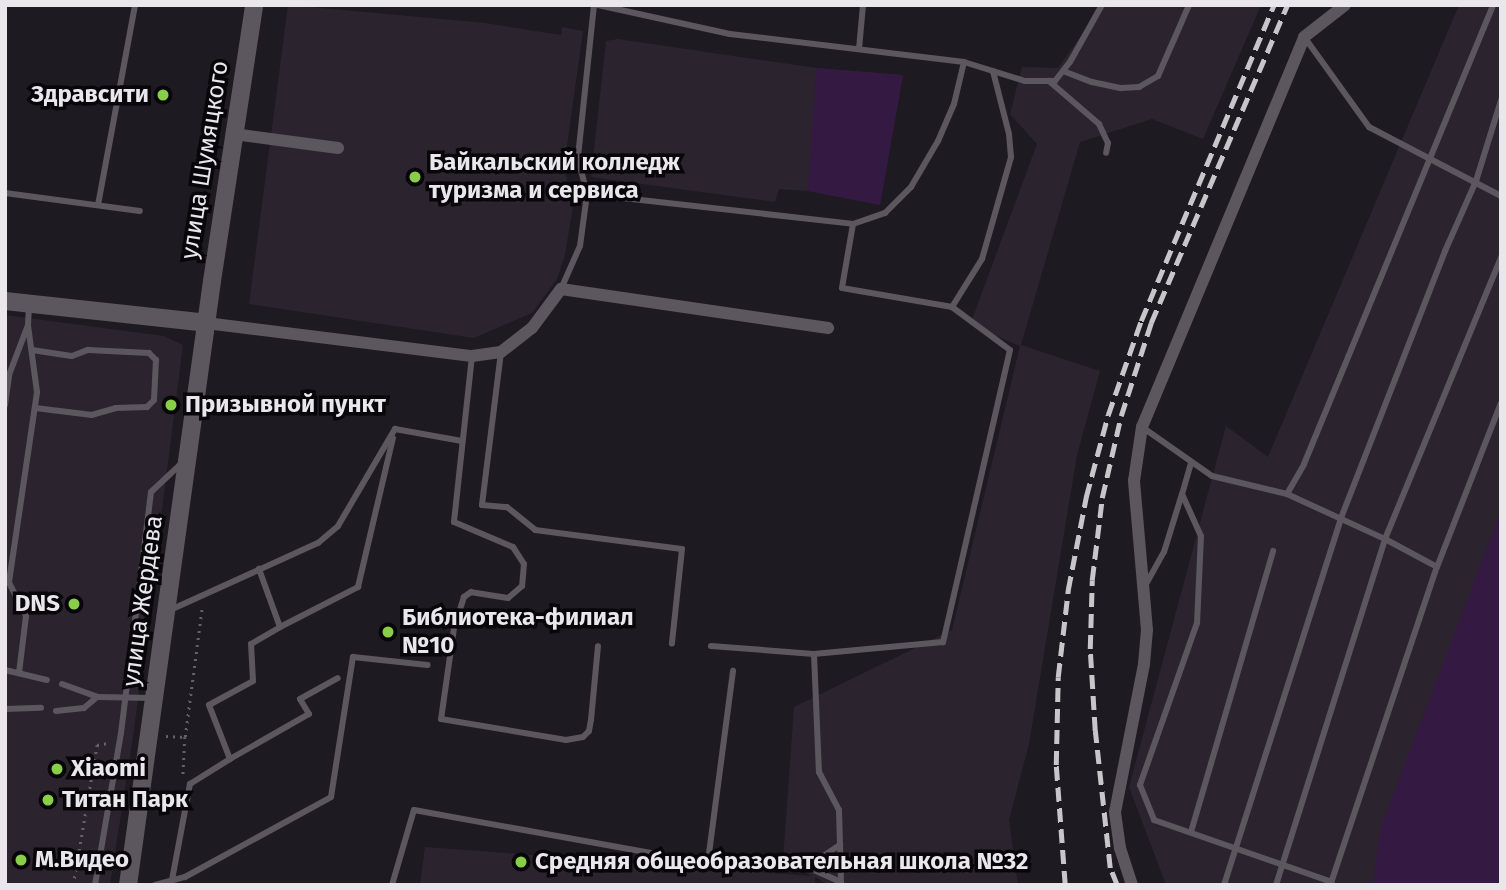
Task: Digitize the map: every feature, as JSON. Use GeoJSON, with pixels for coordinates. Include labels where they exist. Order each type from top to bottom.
{"type":"FeatureCollection","features":[{"type":"Feature","properties":{"kind":"main road","name":"улица Шумяцкого"},"geometry":{"type":"LineString","coordinates":[[206,323],[254,5]]}},
{"type":"Feature","properties":{"kind":"main road"},"geometry":{"type":"LineString","coordinates":[[5,301],[206,323]]}},
{"type":"Feature","properties":{"kind":"main road","name":"улица Жердева"},"geometry":{"type":"LineString","coordinates":[[128,885],[206,323]]}},
{"type":"Feature","properties":{"kind":"street"},"geometry":{"type":"LineString","coordinates":[[1132,885],[1120,848],[1115,812],[1144,664],[1147,630],[1134,481],[1142,427],[1304,37],[1345,5]]}},
{"type":"Feature","properties":{"kind":"street"},"geometry":{"type":"LineString","coordinates":[[234,134],[338,148]]}},
{"type":"Feature","properties":{"kind":"street"},"geometry":{"type":"LineString","coordinates":[[206,323],[472,356],[501,352],[532,328],[561,289],[828,328]]}},
{"type":"Feature","properties":{"kind":"lane"},"geometry":{"type":"LineString","coordinates":[[98,205],[135,5]]}},
{"type":"Feature","properties":{"kind":"lane"},"geometry":{"type":"LineString","coordinates":[[561,289],[580,246],[587,194],[578,157],[596,5],[730,34],[964,62],[1025,81],[1055,81],[1102,5]]}},
{"type":"Feature","properties":{"kind":"lane"},"geometry":{"type":"LineString","coordinates":[[859,49],[863,5]]}},
{"type":"Feature","properties":{"kind":"lane"},"geometry":{"type":"LineString","coordinates":[[1063,71],[1092,82],[1121,88],[1139,87],[1158,76],[1189,5]]}},
{"type":"Feature","properties":{"kind":"lane"},"geometry":{"type":"LineString","coordinates":[[1287,494],[1304,464],[1432,159],[1493,5]]}},
{"type":"Feature","properties":{"kind":"lane"},"geometry":{"type":"LineString","coordinates":[[1304,37],[1370,127],[1501,196]]}},
{"type":"Feature","properties":{"kind":"lane"},"geometry":{"type":"LineString","coordinates":[[587,194],[853,224],[885,213],[911,187],[938,141],[954,104],[964,62]]}},
{"type":"Feature","properties":{"kind":"lane"},"geometry":{"type":"LineString","coordinates":[[952,307],[982,259],[1012,158],[1009,134],[993,71]]}},
{"type":"Feature","properties":{"kind":"lane"},"geometry":{"type":"LineString","coordinates":[[1049,81],[1099,124],[1108,143],[1107,153]]}},
{"type":"Feature","properties":{"kind":"lane"},"geometry":{"type":"LineString","coordinates":[[1224,885],[1233,849],[1341,518],[1444,251],[1476,181],[1501,100]]}},
{"type":"Feature","properties":{"kind":"lane"},"geometry":{"type":"LineString","coordinates":[[5,193],[140,211]]}},
{"type":"Feature","properties":{"kind":"lane"},"geometry":{"type":"LineString","coordinates":[[711,646],[814,654],[943,642],[1010,350],[952,307],[842,288],[853,224]]}},
{"type":"Feature","properties":{"kind":"lane"},"geometry":{"type":"LineString","coordinates":[[1276,885],[1385,539],[1501,257]]}},
{"type":"Feature","properties":{"kind":"lane"},"geometry":{"type":"LineString","coordinates":[[19,673],[26,616],[9,582],[37,392],[28,325],[29,305]]}},
{"type":"Feature","properties":{"kind":"lane"},"geometry":{"type":"LineString","coordinates":[[5,405],[9,375],[28,325]]}},
{"type":"Feature","properties":{"kind":"lane"},"geometry":{"type":"LineString","coordinates":[[32,350],[72,356],[88,350],[149,353],[156,360],[153,400],[147,407],[123,407],[92,415],[35,408]]}},
{"type":"Feature","properties":{"kind":"lane"},"geometry":{"type":"LineString","coordinates":[[501,352],[482,505],[507,507],[535,530],[682,550],[672,643]]}},
{"type":"Feature","properties":{"kind":"lane"},"geometry":{"type":"LineString","coordinates":[[472,356],[454,522],[513,547],[524,564],[522,586],[508,598],[471,592],[464,597],[454,628],[441,719],[566,740],[583,737],[589,731],[591,720],[598,646]]}},
{"type":"Feature","properties":{"kind":"lane"},"geometry":{"type":"LineString","coordinates":[[1182,494],[1200,536],[1197,623],[1140,785],[1154,820],[1331,883],[1437,567],[1501,403]]}},
{"type":"Feature","properties":{"kind":"lane"},"geometry":{"type":"LineString","coordinates":[[1142,427],[1191,463],[1213,475],[1287,494],[1385,539],[1437,567]]}},
{"type":"Feature","properties":{"kind":"lane"},"geometry":{"type":"LineString","coordinates":[[395,429],[462,441]]}},
{"type":"Feature","properties":{"kind":"lane"},"geometry":{"type":"LineString","coordinates":[[166,611],[318,543],[338,526],[395,429]]}},
{"type":"Feature","properties":{"kind":"lane"},"geometry":{"type":"LineString","coordinates":[[230,759],[209,705],[253,681],[251,645],[358,587],[395,429]]}},
{"type":"Feature","properties":{"kind":"lane"},"geometry":{"type":"LineString","coordinates":[[94,885],[125,696],[151,492],[187,459]]}},
{"type":"Feature","properties":{"kind":"lane"},"geometry":{"type":"LineString","coordinates":[[1144,587],[1164,552],[1191,463]]}},
{"type":"Feature","properties":{"kind":"lane"},"geometry":{"type":"LineString","coordinates":[[1191,832],[1273,551]]}},
{"type":"Feature","properties":{"kind":"lane"},"geometry":{"type":"LineString","coordinates":[[259,569],[280,627]]}},
{"type":"Feature","properties":{"kind":"lane"},"geometry":{"type":"LineString","coordinates":[[392,885],[414,810],[612,848],[708,861],[807,867],[841,883],[839,810],[819,772],[814,654]]}},
{"type":"Feature","properties":{"kind":"lane"},"geometry":{"type":"LineString","coordinates":[[155,885],[185,877],[331,797],[353,657],[428,665]]}},
{"type":"Feature","properties":{"kind":"lane"},"geometry":{"type":"LineString","coordinates":[[5,670],[47,680]]}},
{"type":"Feature","properties":{"kind":"lane"},"geometry":{"type":"LineString","coordinates":[[708,861],[733,671]]}},
{"type":"Feature","properties":{"kind":"lane"},"geometry":{"type":"LineString","coordinates":[[172,880],[190,784],[309,714],[300,699],[338,678]]}},
{"type":"Feature","properties":{"kind":"lane"},"geometry":{"type":"LineString","coordinates":[[62,684],[97,697],[154,699]]}},
{"type":"Feature","properties":{"kind":"lane"},"geometry":{"type":"LineString","coordinates":[[56,711],[84,708],[97,697]]}},
{"type":"Feature","properties":{"kind":"lane"},"geometry":{"type":"LineString","coordinates":[[5,709],[41,708]]}},
{"type":"Feature","properties":{"kind":"lane"},"geometry":{"type":"LineString","coordinates":[[807,867],[840,845]]}},
{"type":"Feature","properties":{"kind":"path"},"geometry":{"type":"LineString","coordinates":[[185,737],[204,594]]}},
{"type":"Feature","properties":{"kind":"shaded area","name":"Байкальский колледж туризма и сервиса"},"geometry":{"type":"Polygon","coordinates":[[[288,5],[485,23],[561,35],[562,27],[583,31],[564,167],[573,206],[565,255],[557,279],[532,313],[474,338],[249,304],[288,5]]]}},
{"type":"Feature","properties":{"kind":"shaded area"},"geometry":{"type":"Polygon","coordinates":[[[1103,5],[1261,5],[1203,139],[1152,119],[1080,142],[1021,345],[1100,371],[1077,455],[1029,744],[1009,820],[1018,885],[829,885],[815,877],[815,885],[420,885],[425,847],[812,876],[783,860],[794,707],[952,630],[1020,346],[970,325],[1037,144],[1010,114],[1022,67],[1058,68],[1103,5]]]}},
{"type":"Feature","properties":{"kind":"shaded area"},"geometry":{"type":"Polygon","coordinates":[[[1459,5],[1501,5],[1501,579],[1395,885],[1166,885],[1129,787],[1226,426],[1268,457],[1459,5]]]}},
{"type":"Feature","properties":{"kind":"shaded area","name":"Байкальский колледж туризма и сервиса"},"geometry":{"type":"Polygon","coordinates":[[[618,39],[816,68],[903,75],[880,205],[808,191],[779,189],[775,202],[591,177],[606,41],[618,39]]]}},
{"type":"Feature","properties":{"kind":"shaded area"},"geometry":{"type":"Polygon","coordinates":[[[816,68],[903,75],[880,205],[808,191],[816,68]]]}},
{"type":"Feature","properties":{"kind":"shaded area"},"geometry":{"type":"Polygon","coordinates":[[[5,315],[164,336],[183,345],[134,730],[110,885],[5,885],[5,315]]]}},
{"type":"Feature","properties":{"kind":"shaded area"},"geometry":{"type":"Polygon","coordinates":[[[1501,511],[1501,885],[1373,885],[1380,829],[1501,511]]]}},
{"type":"Feature","properties":{"kind":"railway"},"geometry":{"type":"LineString","coordinates":[[1065,885],[1056,765],[1058,677],[1068,590],[1086,497],[1108,415],[1141,321],[1274,5]]}},
{"type":"Feature","properties":{"kind":"railway"},"geometry":{"type":"LineString","coordinates":[[1117,885],[1110,868],[1095,731],[1090,649],[1092,580],[1102,498],[1121,416],[1151,323],[1287,5]]}},
{"type":"Feature","properties":{"kind":"place","name":"Здравсити"},"geometry":{"type":"Point","coordinates":[163,95]}},
{"type":"Feature","properties":{"kind":"place","name":"Байкальский колледж туризма и сервиса"},"geometry":{"type":"Point","coordinates":[415,177]}},
{"type":"Feature","properties":{"kind":"place","name":"Призывной пункт"},"geometry":{"type":"Point","coordinates":[171,405]}},
{"type":"Feature","properties":{"kind":"place","name":"DNS"},"geometry":{"type":"Point","coordinates":[74,604]}},
{"type":"Feature","properties":{"kind":"place","name":"Библиотека-филиал №10"},"geometry":{"type":"Point","coordinates":[388,632]}},
{"type":"Feature","properties":{"kind":"place","name":"Xiaomi"},"geometry":{"type":"Point","coordinates":[57,769]}},
{"type":"Feature","properties":{"kind":"place","name":"Титан Парк"},"geometry":{"type":"Point","coordinates":[48,800]}},
{"type":"Feature","properties":{"kind":"place","name":"М.Видео"},"geometry":{"type":"Point","coordinates":[21,860]}},
{"type":"Feature","properties":{"kind":"place","name":"Средняя общеобразовательная школа №32"},"geometry":{"type":"Point","coordinates":[521,862]}}]}
